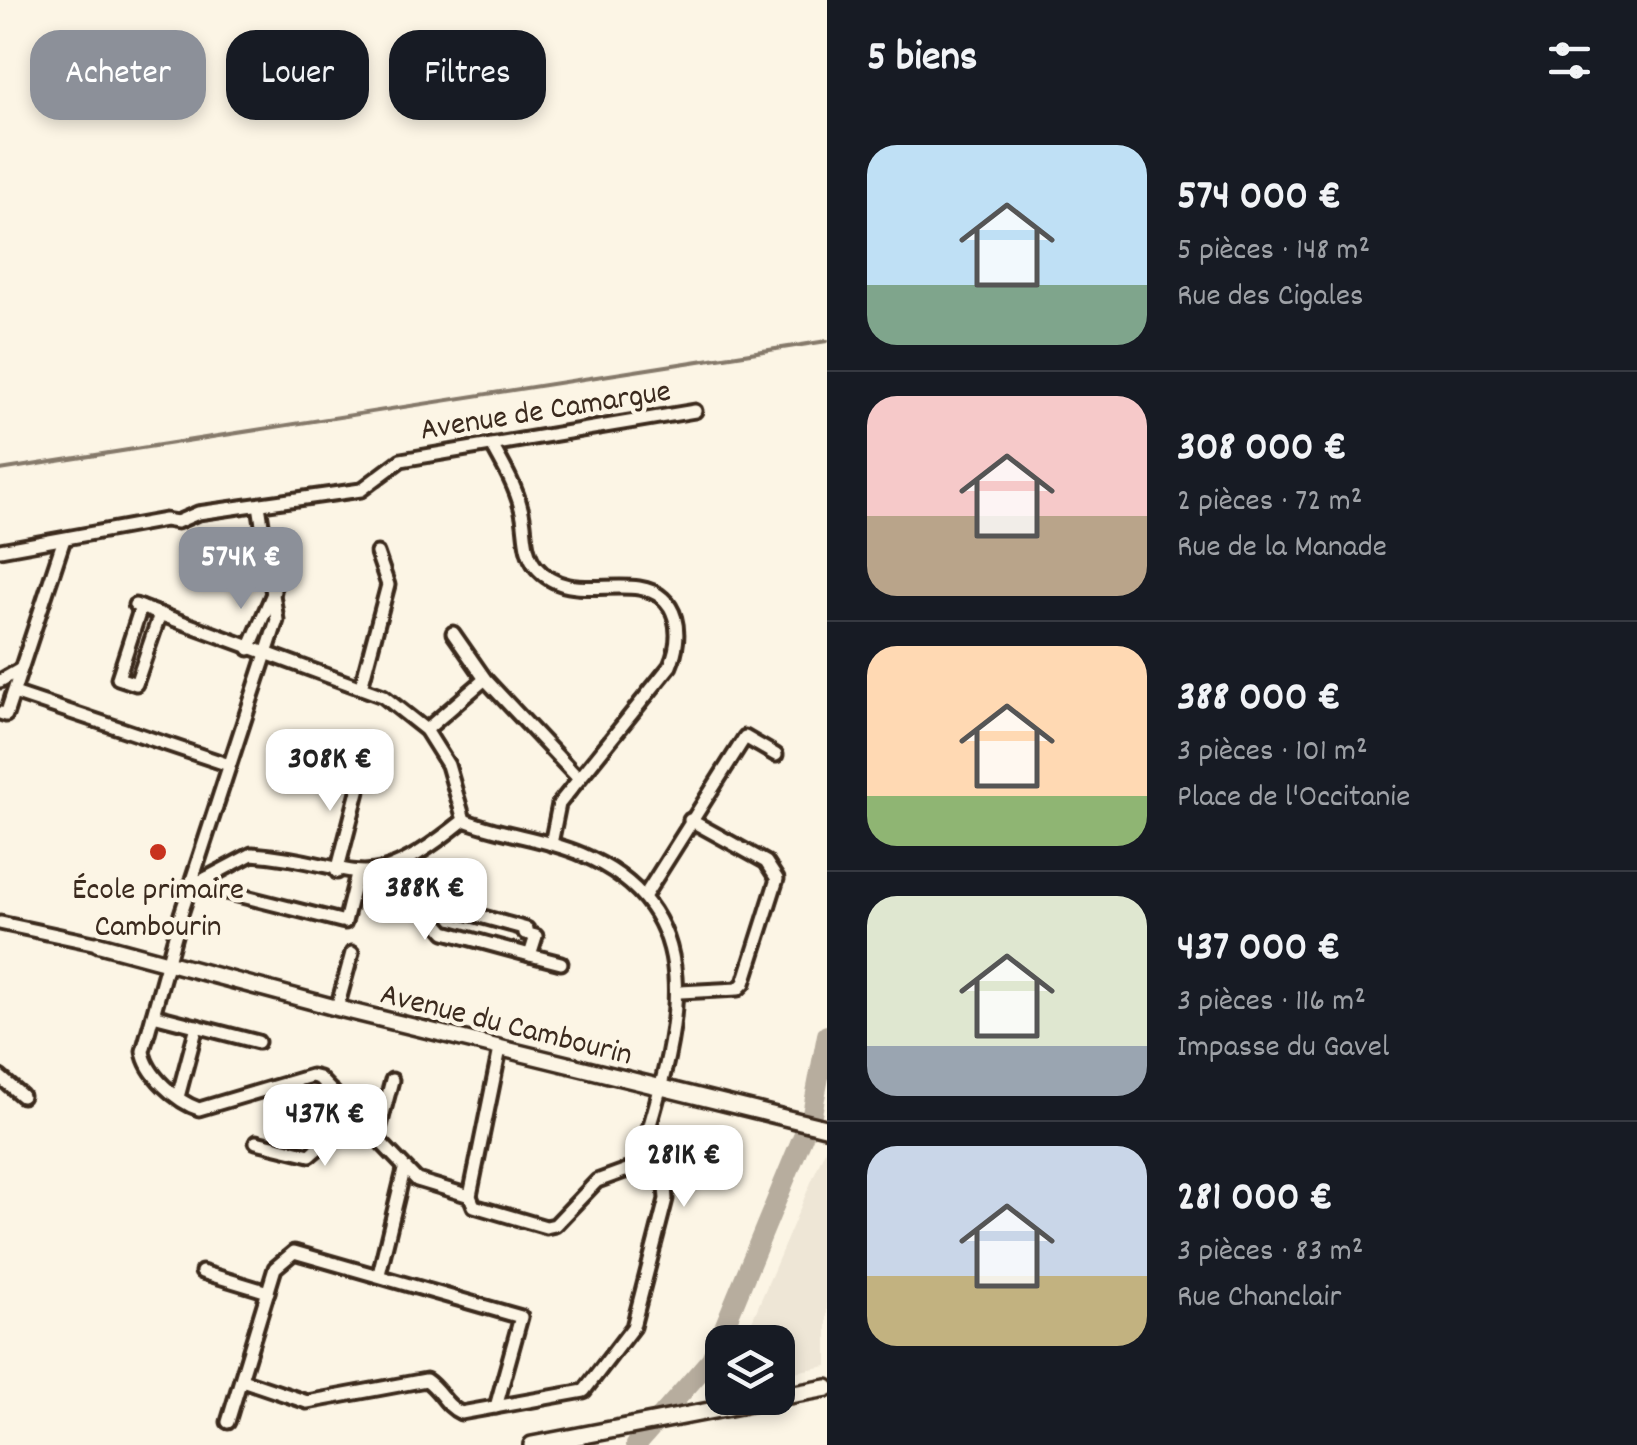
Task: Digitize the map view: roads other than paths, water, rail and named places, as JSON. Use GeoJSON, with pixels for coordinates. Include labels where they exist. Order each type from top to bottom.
{"type":"FeatureCollection","features":[{"type":"Feature","properties":{"kind":"main road"},"geometry":{"type":"LineString","coordinates":[[795,1394],[827,1388]]}},
{"type":"Feature","properties":{"kind":"main road"},"geometry":{"type":"LineString","coordinates":[[532,1445],[705,1411]]}},
{"type":"Feature","properties":{"kind":"street","name":"Avenue de Camargue"},"geometry":{"type":"LineString","coordinates":[[0,550],[361,490],[400,460],[695,410]]}},
{"type":"Feature","properties":{"kind":"street"},"geometry":{"type":"LineString","coordinates":[[492,444],[513,484],[522,511],[526,549],[537,568],[556,582],[580,589],[642,588],[662,599],[679,622],[680,643],[670,666],[558,804],[552,844]]}},
{"type":"Feature","properties":{"kind":"street"},"geometry":{"type":"LineString","coordinates":[[259,506],[277,620],[167,960],[143,1051],[145,1065],[178,1097],[199,1109],[311,1076],[333,1092],[417,1180],[470,1196]]}},
{"type":"Feature","properties":{"kind":"street"},"geometry":{"type":"LineString","coordinates":[[0,712],[6,714],[64,539]]}},
{"type":"Feature","properties":{"kind":"street"},"geometry":{"type":"LineString","coordinates":[[361,687],[388,584],[377,554]]}},
{"type":"Feature","properties":{"kind":"street"},"geometry":{"type":"LineString","coordinates":[[249,649],[274,591]]}},
{"type":"Feature","properties":{"kind":"street"},"geometry":{"type":"LineString","coordinates":[[160,614],[136,684],[118,678],[138,606],[160,614],[249,649],[265,656],[383,696],[426,730],[448,764],[464,820]]}},
{"type":"Feature","properties":{"kind":"street"},"geometry":{"type":"LineString","coordinates":[[453,633],[485,679],[578,778]]}},
{"type":"Feature","properties":{"kind":"street"},"geometry":{"type":"LineString","coordinates":[[0,681],[21,670]]}},
{"type":"Feature","properties":{"kind":"street"},"geometry":{"type":"LineString","coordinates":[[426,730],[485,679]]}},
{"type":"Feature","properties":{"kind":"street"},"geometry":{"type":"LineString","coordinates":[[14,692],[230,765]]}},
{"type":"Feature","properties":{"kind":"street"},"geometry":{"type":"LineString","coordinates":[[644,898],[745,737],[776,755]]}},
{"type":"Feature","properties":{"kind":"street"},"geometry":{"type":"LineString","coordinates":[[336,872],[364,768]]}},
{"type":"Feature","properties":{"kind":"street"},"geometry":{"type":"LineString","coordinates":[[193,879],[207,878],[252,854],[336,872],[357,874],[398,868],[464,820]]}},
{"type":"Feature","properties":{"kind":"street"},"geometry":{"type":"LineString","coordinates":[[464,820],[552,844],[614,872],[644,898],[661,921],[680,992],[660,1089],[638,1166]]}},
{"type":"Feature","properties":{"kind":"street"},"geometry":{"type":"LineString","coordinates":[[680,992],[738,990],[744,983],[778,879],[766,862],[690,820]]}},
{"type":"Feature","properties":{"kind":"street"},"geometry":{"type":"LineString","coordinates":[[398,868],[445,932],[561,963]]}},
{"type":"Feature","properties":{"kind":"street"},"geometry":{"type":"LineString","coordinates":[[207,878],[214,889],[343,922],[357,874]]}},
{"type":"Feature","properties":{"kind":"street"},"geometry":{"type":"LineString","coordinates":[[424,907],[436,904],[527,929],[526,933],[536,936],[530,955]]}},
{"type":"Feature","properties":{"kind":"street","name":"Avenue du Cambourin"},"geometry":{"type":"LineString","coordinates":[[0,923],[167,960],[337,1008],[827,1128]]}},
{"type":"Feature","properties":{"kind":"street"},"geometry":{"type":"LineString","coordinates":[[337,1008],[352,953]]}},
{"type":"Feature","properties":{"kind":"street"},"geometry":{"type":"LineString","coordinates":[[153,1015],[258,1042]]}},
{"type":"Feature","properties":{"kind":"street"},"geometry":{"type":"LineString","coordinates":[[178,1097],[197,1026]]}},
{"type":"Feature","properties":{"kind":"street"},"geometry":{"type":"LineString","coordinates":[[500,1049],[470,1196],[474,1206],[546,1228],[555,1224],[597,1181],[638,1166]]}},
{"type":"Feature","properties":{"kind":"street"},"geometry":{"type":"LineString","coordinates":[[0,1076],[22,1096]]}},
{"type":"Feature","properties":{"kind":"street"},"geometry":{"type":"LineString","coordinates":[[377,1137],[392,1080]]}},
{"type":"Feature","properties":{"kind":"street"},"geometry":{"type":"LineString","coordinates":[[256,1142],[310,1155],[317,1149],[333,1092]]}},
{"type":"Feature","properties":{"kind":"street"},"geometry":{"type":"LineString","coordinates":[[242,1380],[307,1402],[416,1378],[437,1387],[450,1408],[461,1413],[584,1391],[633,1327],[666,1199],[664,1188],[638,1166]]}},
{"type":"Feature","properties":{"kind":"street"},"geometry":{"type":"LineString","coordinates":[[380,1274],[404,1170]]}},
{"type":"Feature","properties":{"kind":"street"},"geometry":{"type":"LineString","coordinates":[[228,1422],[275,1268],[294,1252],[521,1317],[496,1407]]}},
{"type":"Feature","properties":{"kind":"street"},"geometry":{"type":"LineString","coordinates":[[202,1272],[268,1292]]}},
{"type":"Feature","properties":{"kind":"waterway"},"geometry":{"type":"LineString","coordinates":[[0,470],[827,341]]}},
{"type":"Feature","properties":{"kind":"waterway"},"geometry":{"type":"LineString","coordinates":[[636,1445],[711,1359],[812,1114],[827,1035]]}},
{"type":"Feature","properties":{"kind":"place","name":"École primaire Cambourin"},"geometry":{"type":"Point","coordinates":[158,852]}}]}
